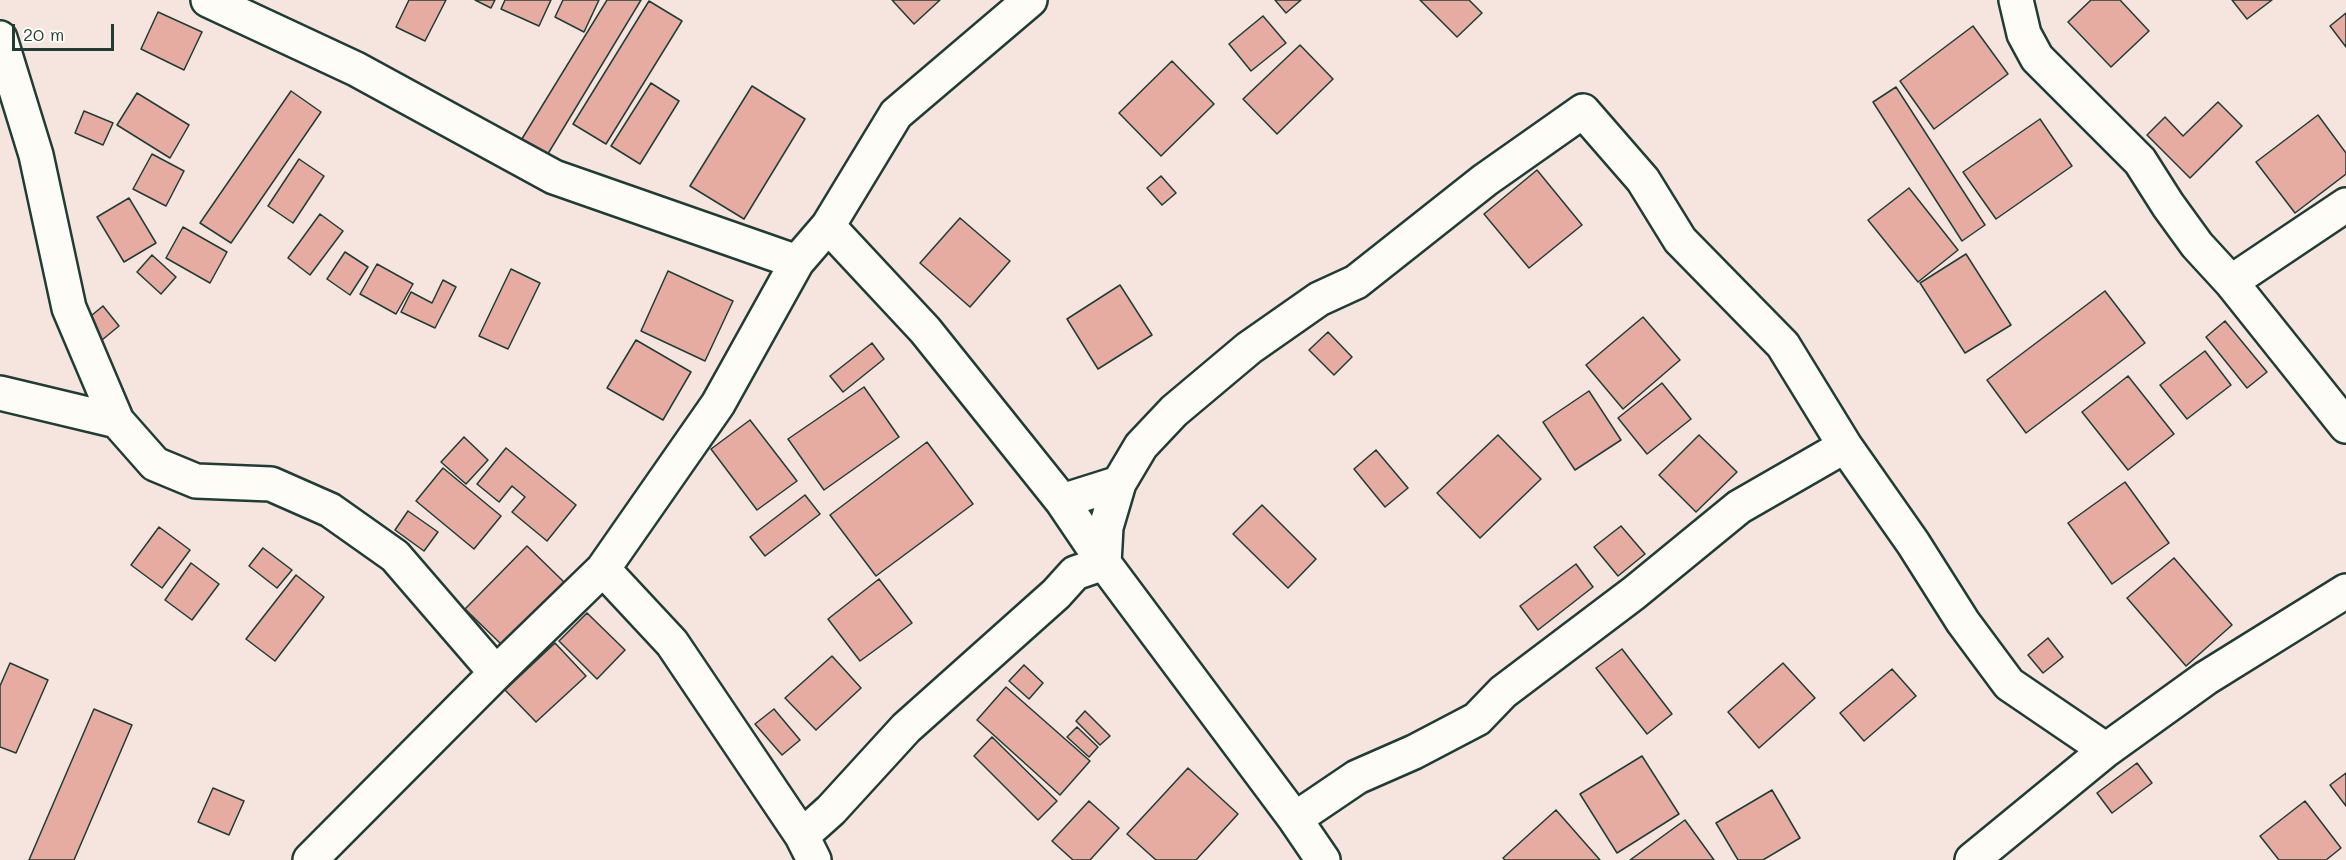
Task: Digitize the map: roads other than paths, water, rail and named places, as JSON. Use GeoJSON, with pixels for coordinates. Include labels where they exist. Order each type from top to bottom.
{"type":"FeatureCollection","features":[{"type":"Feature","properties":{"kind":"street"},"geometry":{"type":"LineString","coordinates":[[208,0],[356,69],[554,177],[796,262]]}},
{"type":"Feature","properties":{"kind":"street"},"geometry":{"type":"LineString","coordinates":[[310,860],[603,569],[718,404],[796,262],[828,226],[896,114],[1030,0]]}},
{"type":"Feature","properties":{"kind":"street"},"geometry":{"type":"LineString","coordinates":[[2016,0],[2024,34],[2037,58],[2140,161],[2168,206],[2198,245],[2231,282],[2346,426]]}},
{"type":"Feature","properties":{"kind":"street"},"geometry":{"type":"LineString","coordinates":[[0,38],[36,155],[69,308],[117,421],[155,464],[196,482],[271,484],[330,510],[395,556],[496,673]]}},
{"type":"Feature","properties":{"kind":"street"},"geometry":{"type":"LineString","coordinates":[[1104,563],[1106,527],[1119,483],[1141,446],[1174,411],[1249,348],[1319,299],[1356,282],[1485,180],[1583,111],[1643,180],[1680,240],[1783,345],[1845,446],[1914,543],[1962,622],[2009,684],[2106,750]]}},
{"type":"Feature","properties":{"kind":"street"},"geometry":{"type":"LineString","coordinates":[[2231,282],[2346,205]]}},
{"type":"Feature","properties":{"kind":"street"},"geometry":{"type":"LineString","coordinates":[[828,226],[925,330],[1062,501],[1104,563],[1323,860]]}},
{"type":"Feature","properties":{"kind":"street"},"geometry":{"type":"LineString","coordinates":[[0,393],[117,421]]}},
{"type":"Feature","properties":{"kind":"street"},"geometry":{"type":"LineString","coordinates":[[1295,819],[1357,777],[1414,752],[1477,719],[1503,692],[1634,593],[1740,507],[1845,446]]}},
{"type":"Feature","properties":{"kind":"street"},"geometry":{"type":"LineString","coordinates":[[1062,501],[1119,483]]}},
{"type":"Feature","properties":{"kind":"street"},"geometry":{"type":"LineString","coordinates":[[603,569],[672,643],[808,848],[831,810],[906,728],[1056,594],[1075,573],[1104,563]]}},
{"type":"Feature","properties":{"kind":"street"},"geometry":{"type":"LineString","coordinates":[[1972,860],[2106,750],[2206,678],[2346,591]]}}]}
